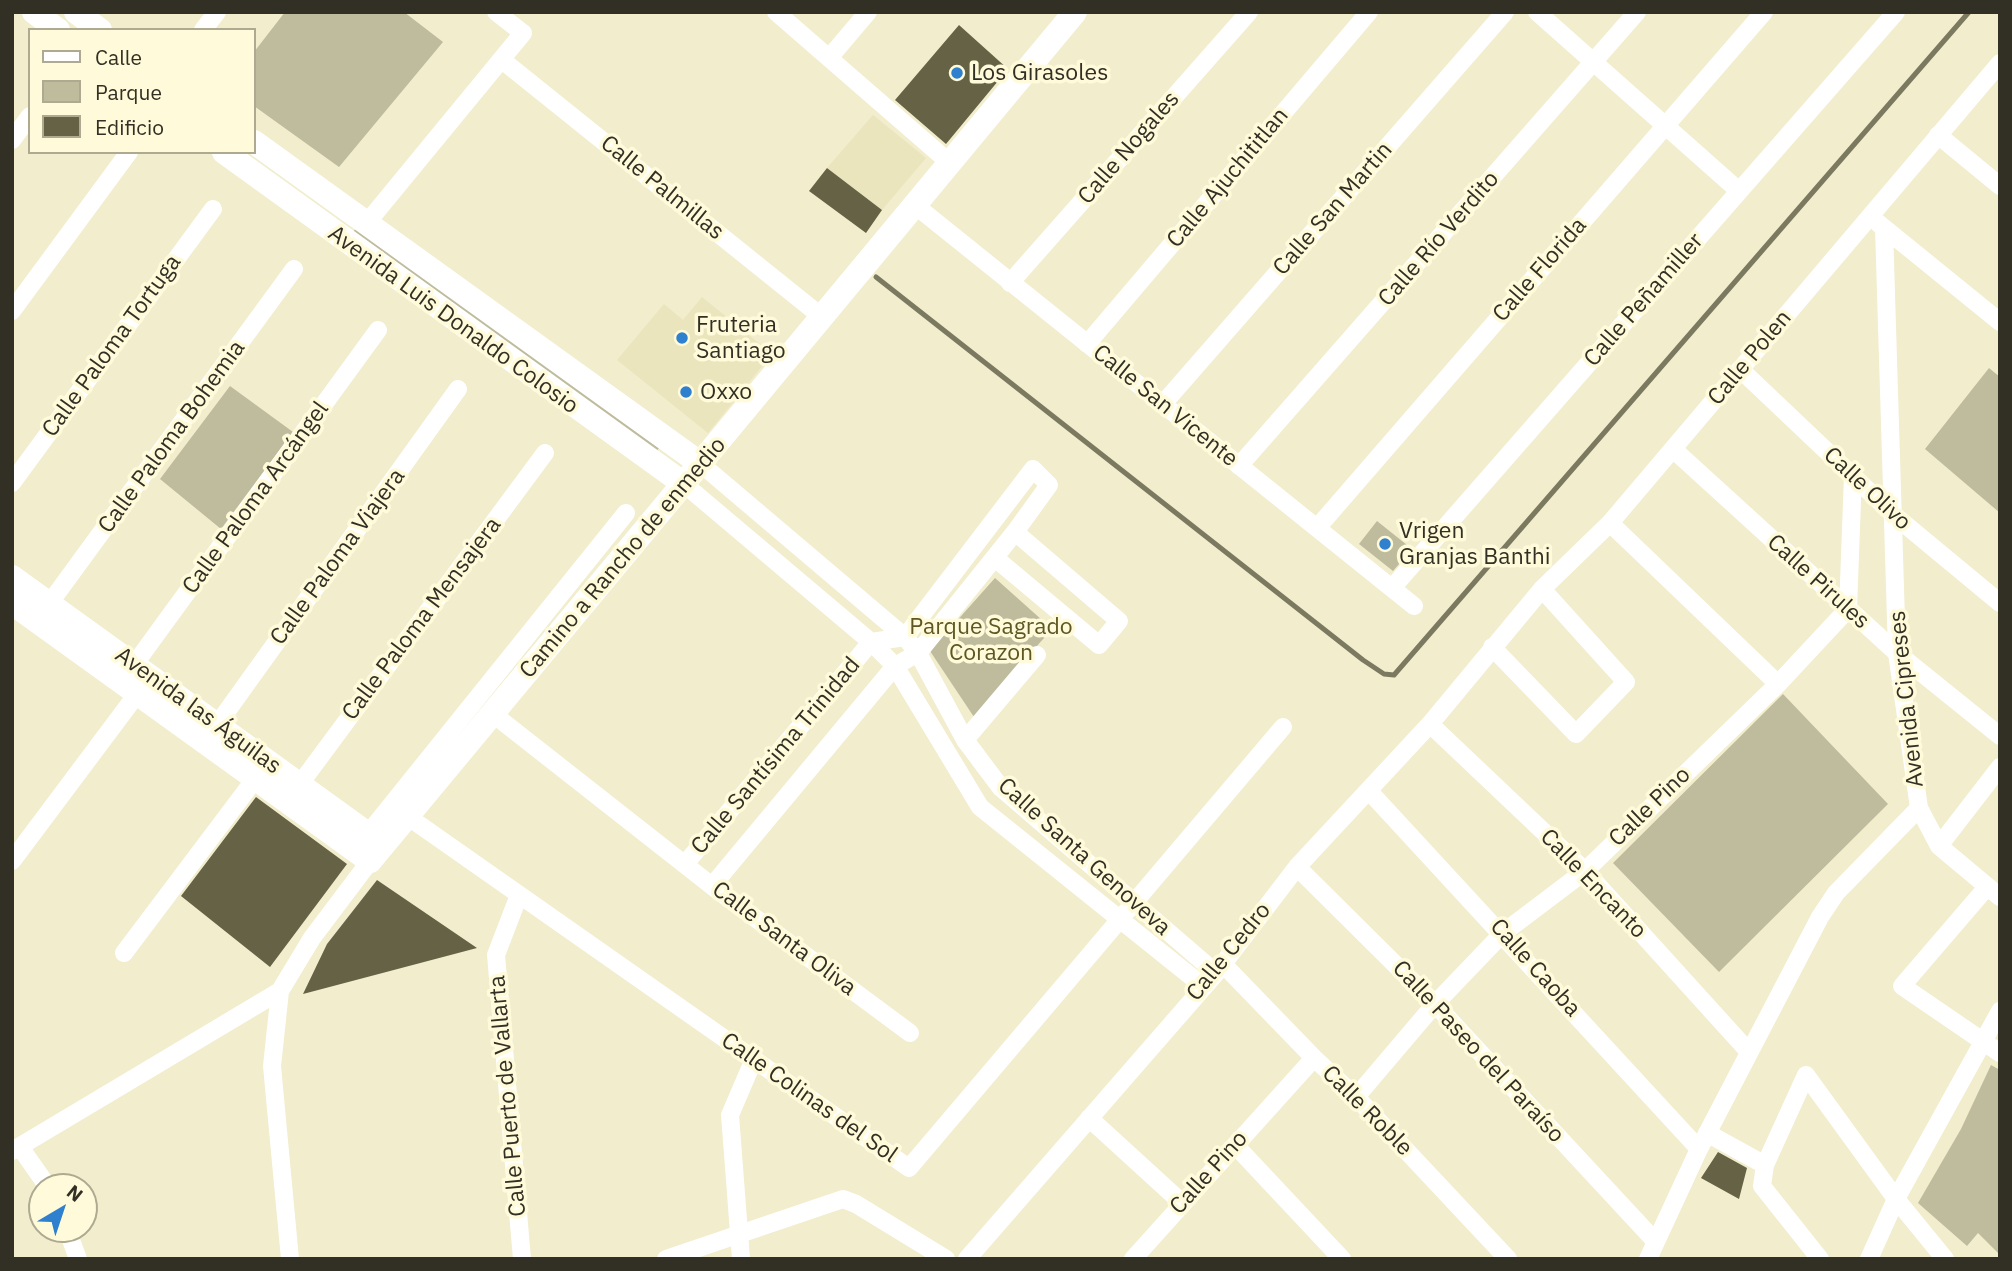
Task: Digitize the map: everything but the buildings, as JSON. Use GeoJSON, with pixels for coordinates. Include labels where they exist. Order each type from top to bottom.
{"type":"FeatureCollection","features":[{"type":"Feature","properties":{"kind":"street"},"geometry":{"type":"LineString","coordinates":[[34,12],[55,28]]}},
{"type":"Feature","properties":{"kind":"street"},"geometry":{"type":"LineString","coordinates":[[205,28],[217,12]]}},
{"type":"Feature","properties":{"kind":"street"},"geometry":{"type":"LineString","coordinates":[[332,233],[357,218],[502,60],[523,33],[496,12]]}},
{"type":"Feature","properties":{"kind":"street"},"geometry":{"type":"LineString","coordinates":[[776,12],[951,164]]}},
{"type":"Feature","properties":{"kind":"street"},"geometry":{"type":"LineString","coordinates":[[829,58],[868,12]]}},
{"type":"Feature","properties":{"kind":"street","name":"Camino a Rancho de enmedio"},"geometry":{"type":"LineString","coordinates":[[374,847],[407,816],[1075,12]]}},
{"type":"Feature","properties":{"kind":"street","name":"Calle Nogales"},"geometry":{"type":"LineString","coordinates":[[1010,283],[1249,12]]}},
{"type":"Feature","properties":{"kind":"street","name":"Calle Ajuchititlan"},"geometry":{"type":"LineString","coordinates":[[1087,344],[1369,12]]}},
{"type":"Feature","properties":{"kind":"street","name":"Calle San Martin"},"geometry":{"type":"LineString","coordinates":[[1162,405],[1505,12]]}},
{"type":"Feature","properties":{"kind":"street"},"geometry":{"type":"LineString","coordinates":[[1537,12],[1739,191]]}},
{"type":"Feature","properties":{"kind":"street","name":"Calle Río Verdito"},"geometry":{"type":"LineString","coordinates":[[1239,466],[1637,12]]}},
{"type":"Feature","properties":{"kind":"street","name":"Calle Florida"},"geometry":{"type":"LineString","coordinates":[[1317,528],[1764,12]]}},
{"type":"Feature","properties":{"kind":"street","name":"Calle Peñamiller"},"geometry":{"type":"LineString","coordinates":[[1392,588],[1896,12]]}},
{"type":"Feature","properties":{"kind":"street","name":"Calle Palmillas"},"geometry":{"type":"LineString","coordinates":[[502,60],[822,317]]}},
{"type":"Feature","properties":{"kind":"street","name":"Calle Polen"},"geometry":{"type":"LineString","coordinates":[[1492,647],[1542,589],[1610,523],[1740,369],[1877,222],[1938,135],[2000,63]]}},
{"type":"Feature","properties":{"kind":"street"},"geometry":{"type":"LineString","coordinates":[[12,141],[28,119]]}},
{"type":"Feature","properties":{"kind":"street"},"geometry":{"type":"LineString","coordinates":[[1938,135],[2000,186]]}},
{"type":"Feature","properties":{"kind":"street","name":"Avenida Luis Donaldo Colosio"},"geometry":{"type":"LineString","coordinates":[[256,143],[701,464]]}},
{"type":"Feature","properties":{"kind":"street"},"geometry":{"type":"LineString","coordinates":[[12,311],[129,154]]}},
{"type":"Feature","properties":{"kind":"street","name":"Avenida Luis Donaldo Colosio"},"geometry":{"type":"LineString","coordinates":[[227,154],[332,233],[684,484]]}},
{"type":"Feature","properties":{"kind":"street","name":"Calle San Vicente"},"geometry":{"type":"LineString","coordinates":[[916,206],[1414,606]]}},
{"type":"Feature","properties":{"kind":"street","name":"Calle Paloma Tortuga"},"geometry":{"type":"LineString","coordinates":[[12,483],[213,209]]}},
{"type":"Feature","properties":{"kind":"street"},"geometry":{"type":"LineString","coordinates":[[1877,222],[2000,322]]}},
{"type":"Feature","properties":{"kind":"street","name":"Avenida Cipreses"},"geometry":{"type":"LineString","coordinates":[[1648,1259],[1703,1141],[1836,893],[1919,808],[1897,653],[1895,516],[1877,222]]}},
{"type":"Feature","properties":{"kind":"street","name":"Calle Paloma Bohemia"},"geometry":{"type":"LineString","coordinates":[[49,604],[294,269]]}},
{"type":"Feature","properties":{"kind":"street","name":"Calle Paloma Arcángel"},"geometry":{"type":"LineString","coordinates":[[134,665],[378,330]]}},
{"type":"Feature","properties":{"kind":"street","name":"Calle Olivo"},"geometry":{"type":"LineString","coordinates":[[1740,369],[1895,516],[2000,603]]}},
{"type":"Feature","properties":{"kind":"street","name":"Calle Paloma Viajera"},"geometry":{"type":"LineString","coordinates":[[217,725],[458,390]]}},
{"type":"Feature","properties":{"kind":"street","name":"Calle Pirules"},"geometry":{"type":"LineString","coordinates":[[1673,449],[1848,610],[2000,736]]}},
{"type":"Feature","properties":{"kind":"street","name":"Calle Paloma Mensajera"},"geometry":{"type":"LineString","coordinates":[[300,784],[545,453]]}},
{"type":"Feature","properties":{"kind":"street","name":"Calle Santa Genoveva"},"geometry":{"type":"LineString","coordinates":[[701,464],[905,637],[918,653],[965,740],[1001,788],[1214,975]]}},
{"type":"Feature","properties":{"kind":"street","name":"Calle Santísima Trinidad"},"geometry":{"type":"LineString","coordinates":[[685,864],[872,642],[905,637],[1033,469],[1049,482],[1048,488],[1015,532],[918,653],[895,666],[712,886]]}},
{"type":"Feature","properties":{"kind":"street"},"geometry":{"type":"LineString","coordinates":[[1848,610],[1853,475]]}},
{"type":"Feature","properties":{"kind":"street","name":"Calle Santa Genoveva"},"geometry":{"type":"LineString","coordinates":[[684,484],[872,642],[895,666],[980,807],[1120,920],[1214,975]]}},
{"type":"Feature","properties":{"kind":"street"},"geometry":{"type":"LineString","coordinates":[[290,1259],[272,1066],[280,991],[312,937],[374,847],[626,513]]}},
{"type":"Feature","properties":{"kind":"street"},"geometry":{"type":"LineString","coordinates":[[1610,523],[1778,684]]}},
{"type":"Feature","properties":{"kind":"street"},"geometry":{"type":"LineString","coordinates":[[995,558],[1099,645],[1119,621],[1015,532]]}},
{"type":"Feature","properties":{"kind":"street","name":"Avenida las Águilas"},"geometry":{"type":"LineString","coordinates":[[12,578],[300,784],[374,847]]}},
{"type":"Feature","properties":{"kind":"street"},"geometry":{"type":"LineString","coordinates":[[1492,647],[1576,734],[1626,682],[1542,589]]}},
{"type":"Feature","properties":{"kind":"street","name":"Avenida las Águilas"},"geometry":{"type":"LineString","coordinates":[[12,603],[255,779],[374,847]]}},
{"type":"Feature","properties":{"kind":"street","name":"Calle Pino"},"geometry":{"type":"LineString","coordinates":[[1356,1097],[1435,1004],[1503,933],[1584,871],[1778,684],[1848,610]]}},
{"type":"Feature","properties":{"kind":"street","name":"Calle Cedro"},"geometry":{"type":"LineString","coordinates":[[967,1259],[1214,975],[1297,867],[1430,724],[1492,647]]}},
{"type":"Feature","properties":{"kind":"street"},"geometry":{"type":"LineString","coordinates":[[965,740],[1037,655]]}},
{"type":"Feature","properties":{"kind":"street"},"geometry":{"type":"LineString","coordinates":[[12,861],[137,694]]}},
{"type":"Feature","properties":{"kind":"street","name":"Calle Santa Oliva"},"geometry":{"type":"LineString","coordinates":[[493,713],[712,886],[910,1033]]}},
{"type":"Feature","properties":{"kind":"street","name":"Calle Encanto"},"geometry":{"type":"LineString","coordinates":[[1430,724],[1584,871],[1749,1052]]}},
{"type":"Feature","properties":{"kind":"street","name":"Calle Colinas del Sol"},"geometry":{"type":"LineString","coordinates":[[407,816],[909,1168],[1283,727]]}},
{"type":"Feature","properties":{"kind":"street"},"geometry":{"type":"LineString","coordinates":[[1939,845],[2000,767]]}},
{"type":"Feature","properties":{"kind":"street"},"geometry":{"type":"LineString","coordinates":[[124,953],[255,779]]}},
{"type":"Feature","properties":{"kind":"street","name":"Calle Caoba"},"geometry":{"type":"LineString","coordinates":[[1369,790],[1703,1141],[1765,1165]]}},
{"type":"Feature","properties":{"kind":"street"},"geometry":{"type":"LineString","coordinates":[[1919,808],[1939,845],[1993,892],[1902,986],[2000,1053]]}},
{"type":"Feature","properties":{"kind":"street","name":"Calle Paseo del Paraíso"},"geometry":{"type":"LineString","coordinates":[[1297,867],[1435,1004],[1655,1241]]}},
{"type":"Feature","properties":{"kind":"street","name":"Calle Puerto de Vallarta"},"geometry":{"type":"LineString","coordinates":[[519,895],[496,955],[522,1259]]}},
{"type":"Feature","properties":{"kind":"street","name":"Calle Roble"},"geometry":{"type":"LineString","coordinates":[[1214,975],[1314,1058],[1356,1097],[1508,1259]]}},
{"type":"Feature","properties":{"kind":"street"},"geometry":{"type":"LineString","coordinates":[[36,1173],[16,1149],[280,991]]}},
{"type":"Feature","properties":{"kind":"street"},"geometry":{"type":"LineString","coordinates":[[1869,1259],[1896,1199],[2000,1011]]}},
{"type":"Feature","properties":{"kind":"street","name":"Calle Pino"},"geometry":{"type":"LineString","coordinates":[[1133,1259],[1181,1202],[1314,1058]]}},
{"type":"Feature","properties":{"kind":"street"},"geometry":{"type":"LineString","coordinates":[[741,1259],[730,1115],[754,1059]]}},
{"type":"Feature","properties":{"kind":"street"},"geometry":{"type":"LineString","coordinates":[[1820,1259],[1762,1186],[1765,1165],[1806,1075],[1896,1199],[1945,1259]]}},
{"type":"Feature","properties":{"kind":"street"},"geometry":{"type":"LineString","coordinates":[[1089,1118],[1181,1202]]}},
{"type":"Feature","properties":{"kind":"street"},"geometry":{"type":"LineString","coordinates":[[1235,1145],[1342,1259]]}},
{"type":"Feature","properties":{"kind":"street"},"geometry":{"type":"LineString","coordinates":[[666,1259],[843,1199],[856,1204],[946,1259]]}},
{"type":"Feature","properties":{"kind":"shaded area"},"geometry":{"type":"Polygon","coordinates":[[[873,115],[926,158],[882,210],[827,168],[873,115]]]}},
{"type":"Feature","properties":{"kind":"shaded area"},"geometry":{"type":"Polygon","coordinates":[[[702,297],[772,354],[708,433],[617,360],[664,304],[683,320],[702,297]]]}},
{"type":"Feature","properties":{"kind":"green space"},"geometry":{"type":"Polygon","coordinates":[[[285,12],[404,12],[443,42],[339,167],[256,107],[256,49],[285,12]]]}},
{"type":"Feature","properties":{"kind":"green space"},"geometry":{"type":"Polygon","coordinates":[[[356,228],[659,448],[654,455],[351,235],[356,228]]]}},
{"type":"Feature","properties":{"kind":"green space"},"geometry":{"type":"Polygon","coordinates":[[[1989,368],[2000,377],[2000,513],[1925,449],[1989,368]]]}},
{"type":"Feature","properties":{"kind":"green space"},"geometry":{"type":"Polygon","coordinates":[[[230,386],[293,432],[221,529],[160,479],[230,386]]]}},
{"type":"Feature","properties":{"kind":"green space"},"geometry":{"type":"Polygon","coordinates":[[[1377,521],[1412,549],[1393,571],[1359,544],[1377,521]]]}},
{"type":"Feature","properties":{"kind":"green space","name":"Parque Sagrado Corazon"},"geometry":{"type":"Polygon","coordinates":[[[995,578],[1052,629],[974,717],[930,651],[995,578]]]}},
{"type":"Feature","properties":{"kind":"green space"},"geometry":{"type":"Polygon","coordinates":[[[1783,694],[1888,804],[1719,972],[1613,863],[1783,694]]]}},
{"type":"Feature","properties":{"kind":"green space"},"geometry":{"type":"Polygon","coordinates":[[[1991,1065],[2000,1070],[2000,1255],[1978,1233],[1967,1246],[1918,1203],[1961,1129],[1991,1065]]]}},
{"type":"Feature","properties":{"kind":"waterway"},"geometry":{"type":"LineString","coordinates":[[876,277],[1363,660],[1384,674],[1394,675],[1969,12]]}},
{"type":"Feature","properties":{"kind":"place","name":"Los Girasoles"},"geometry":{"type":"Point","coordinates":[957,73]}},
{"type":"Feature","properties":{"kind":"place","name":"Fruteria Santiago"},"geometry":{"type":"Point","coordinates":[682,338]}},
{"type":"Feature","properties":{"kind":"place","name":"Oxxo"},"geometry":{"type":"Point","coordinates":[686,392]}},
{"type":"Feature","properties":{"kind":"place","name":"Vrigen Granjas Banthi"},"geometry":{"type":"Point","coordinates":[1385,544]}}]}
